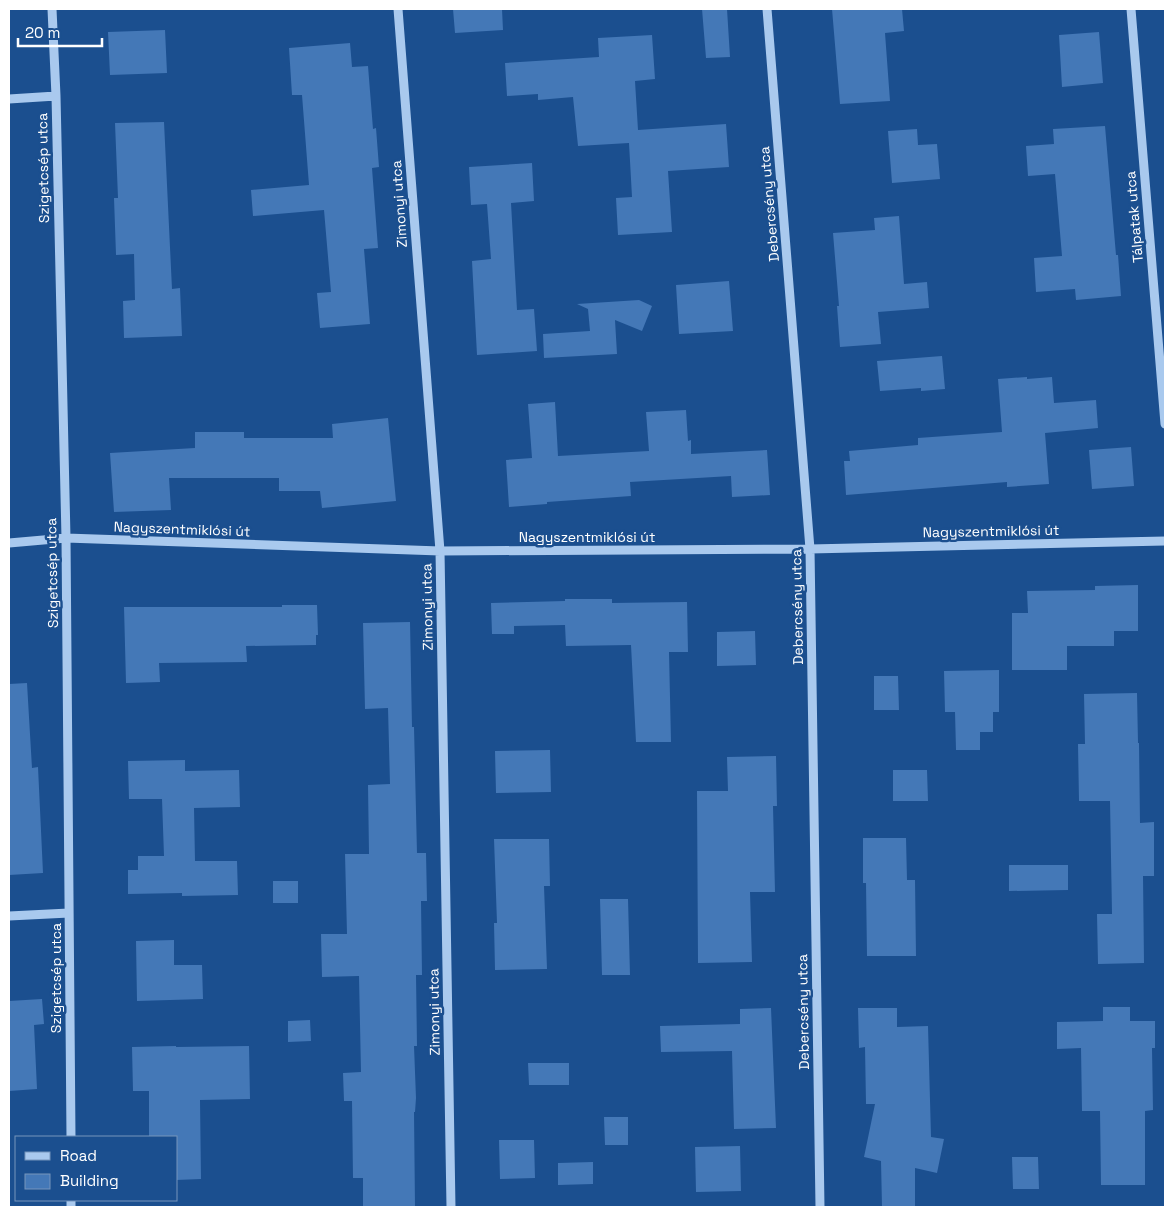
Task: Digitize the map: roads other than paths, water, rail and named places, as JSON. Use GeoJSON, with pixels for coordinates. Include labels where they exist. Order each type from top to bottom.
{"type":"FeatureCollection","features":[{"type":"Feature","properties":{"kind":"street","name":"Szigetcsép utca"},"geometry":{"type":"LineString","coordinates":[[52,9],[56,96],[66,538],[71,1136]]}},
{"type":"Feature","properties":{"kind":"street","name":"Zimonyi utca"},"geometry":{"type":"LineString","coordinates":[[398,9],[440,551],[451,1207]]}},
{"type":"Feature","properties":{"kind":"street","name":"Debercsény utca"},"geometry":{"type":"LineString","coordinates":[[767,9],[810,550],[820,1207]]}},
{"type":"Feature","properties":{"kind":"street","name":"Tálpatak utca"},"geometry":{"type":"LineString","coordinates":[[1131,9],[1165,424]]}},
{"type":"Feature","properties":{"kind":"street"},"geometry":{"type":"LineString","coordinates":[[9,99],[56,96]]}},
{"type":"Feature","properties":{"kind":"street","name":"Nagyszentmiklósi út"},"geometry":{"type":"LineString","coordinates":[[9,543],[66,538],[440,551],[810,550],[1165,541]]}},
{"type":"Feature","properties":{"kind":"street"},"geometry":{"type":"LineString","coordinates":[[9,916],[69,913]]}}]}
